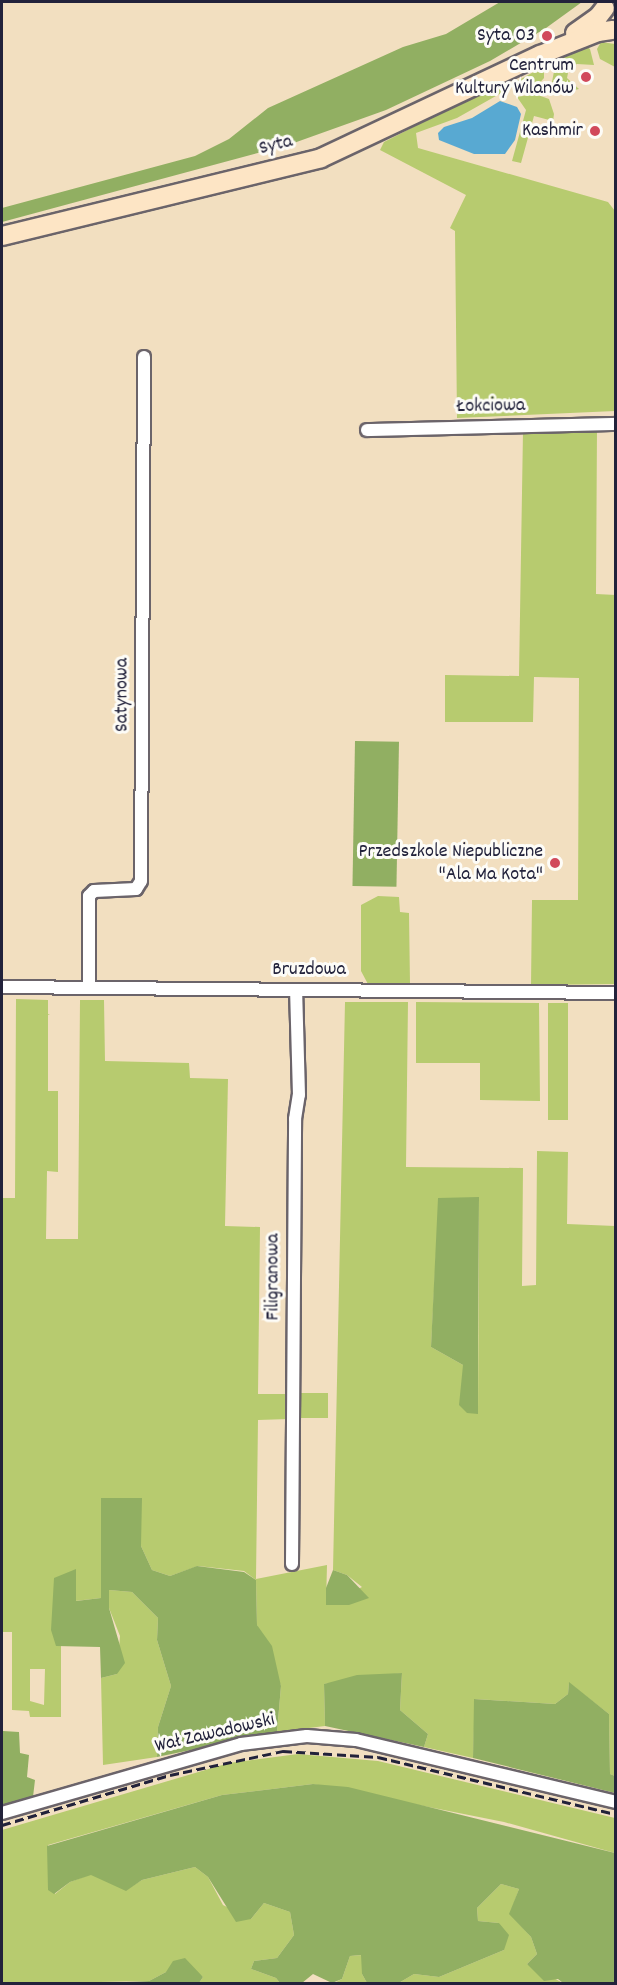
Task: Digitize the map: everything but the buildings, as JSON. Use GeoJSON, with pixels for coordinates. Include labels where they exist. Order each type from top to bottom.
{"type":"FeatureCollection","features":[{"type":"Feature","properties":{"kind":"street"},"geometry":{"type":"LineString","coordinates":[[605,4],[604,18],[614,31]]}},
{"type":"Feature","properties":{"kind":"street","name":"Syta"},"geometry":{"type":"LineString","coordinates":[[544,54],[593,21],[605,4]]}},
{"type":"Feature","properties":{"kind":"street","name":"Syta"},"geometry":{"type":"LineString","coordinates":[[2,236],[321,158],[544,54],[598,32],[614,31]]}},
{"type":"Feature","properties":{"kind":"street","name":"Satynowa"},"geometry":{"type":"LineString","coordinates":[[88,988],[89,896],[93,891],[136,889],[141,880],[144,357]]}},
{"type":"Feature","properties":{"kind":"street","name":"Łokciowa"},"geometry":{"type":"LineString","coordinates":[[367,430],[615,424]]}},
{"type":"Feature","properties":{"kind":"street","name":"Bruzdowa"},"geometry":{"type":"LineString","coordinates":[[2,987],[615,993]]}},
{"type":"Feature","properties":{"kind":"street","name":"Filigranowa"},"geometry":{"type":"LineString","coordinates":[[292,1564],[295,1119],[299,1095],[296,990]]}},
{"type":"Feature","properties":{"kind":"street","name":"Wał Zawadowski"},"geometry":{"type":"LineString","coordinates":[[2,1813],[241,1744],[307,1736],[367,1742],[615,1802]]}},
{"type":"Feature","properties":{"kind":"green space"},"geometry":{"type":"Polygon","coordinates":[[[500,2],[582,2],[546,28],[490,61],[386,110],[291,144],[2,222],[2,208],[195,156],[229,139],[268,108],[403,47],[446,34],[500,2]]]}},
{"type":"Feature","properties":{"kind":"green space"},"geometry":{"type":"Polygon","coordinates":[[[601,42],[615,44],[615,67],[600,59],[597,49],[601,42]]]}},
{"type":"Feature","properties":{"kind":"green space"},"geometry":{"type":"Polygon","coordinates":[[[586,46],[590,49],[594,65],[577,64],[569,68],[567,78],[579,89],[561,93],[552,82],[555,66],[560,58],[586,46]]]}},
{"type":"Feature","properties":{"kind":"green space"},"geometry":{"type":"Polygon","coordinates":[[[544,66],[544,78],[537,86],[514,83],[544,66]]]}},
{"type":"Feature","properties":{"kind":"green space"},"geometry":{"type":"Polygon","coordinates":[[[492,87],[495,90],[510,88],[457,118],[416,133],[418,148],[608,202],[615,211],[615,411],[457,418],[455,231],[450,228],[466,195],[380,150],[384,142],[492,87]]]}},
{"type":"Feature","properties":{"kind":"green space"},"geometry":{"type":"Polygon","coordinates":[[[535,94],[549,99],[554,114],[553,121],[534,116],[521,163],[512,161],[526,110],[517,97],[535,94]]]}},
{"type":"Feature","properties":{"kind":"green space"},"geometry":{"type":"Polygon","coordinates":[[[597,429],[596,594],[616,595],[615,984],[531,985],[532,900],[578,900],[579,678],[534,677],[533,722],[445,722],[445,675],[519,676],[523,431],[597,429]]]}},
{"type":"Feature","properties":{"kind":"green space"},"geometry":{"type":"Polygon","coordinates":[[[355,741],[399,742],[396,887],[352,886],[355,741]]]}},
{"type":"Feature","properties":{"kind":"green space"},"geometry":{"type":"Polygon","coordinates":[[[378,896],[399,897],[400,912],[409,913],[410,984],[369,986],[361,971],[361,905],[378,896]]]}},
{"type":"Feature","properties":{"kind":"green space"},"geometry":{"type":"Polygon","coordinates":[[[16,999],[48,1000],[48,1091],[58,1091],[58,1172],[47,1171],[46,1239],[78,1239],[80,1000],[104,1000],[105,1061],[189,1063],[190,1078],[228,1079],[225,1226],[260,1227],[258,1394],[289,1394],[289,1419],[258,1420],[256,1579],[327,1565],[326,1605],[362,1587],[347,1575],[333,1570],[345,1002],[408,1002],[406,1167],[523,1168],[522,1286],[536,1285],[537,1151],[568,1152],[567,1224],[615,1226],[615,1776],[610,1774],[609,1714],[569,1683],[568,1694],[555,1704],[475,1699],[473,1758],[424,1747],[428,1734],[400,1710],[402,1673],[324,1684],[325,1726],[277,1732],[281,1686],[257,1625],[256,1580],[244,1571],[198,1566],[170,1576],[152,1570],[141,1546],[141,1498],[101,1498],[101,1598],[75,1601],[56,1646],[61,1646],[61,1717],[30,1717],[29,1711],[12,1710],[12,1632],[2,1632],[2,1198],[15,1198],[16,999]],[[439,1198],[431,1347],[463,1365],[478,1413],[479,1198],[439,1198]],[[30,1669],[30,1701],[44,1705],[45,1669],[30,1669]]]}},
{"type":"Feature","properties":{"kind":"green space"},"geometry":{"type":"Polygon","coordinates":[[[416,1002],[539,1003],[540,1101],[480,1100],[480,1063],[416,1063],[416,1002]]]}},
{"type":"Feature","properties":{"kind":"green space"},"geometry":{"type":"Polygon","coordinates":[[[548,1003],[568,1003],[568,1120],[548,1120],[548,1003]]]}},
{"type":"Feature","properties":{"kind":"green space"},"geometry":{"type":"Polygon","coordinates":[[[479,1197],[478,1414],[467,1413],[459,1405],[463,1365],[431,1347],[438,1198],[479,1197]]]}},
{"type":"Feature","properties":{"kind":"green space"},"geometry":{"type":"Polygon","coordinates":[[[298,1393],[328,1393],[328,1418],[298,1418],[298,1393]]]}},
{"type":"Feature","properties":{"kind":"green space"},"geometry":{"type":"Polygon","coordinates":[[[101,1498],[142,1498],[141,1546],[152,1570],[170,1576],[197,1566],[244,1572],[256,1580],[257,1625],[272,1646],[281,1686],[277,1732],[157,1757],[158,1727],[171,1686],[157,1640],[158,1618],[132,1592],[109,1590],[109,1608],[125,1663],[117,1674],[101,1678],[100,1647],[56,1646],[51,1630],[54,1578],[76,1569],[76,1601],[101,1598],[101,1498]]]}},
{"type":"Feature","properties":{"kind":"green space"},"geometry":{"type":"Polygon","coordinates":[[[333,1570],[347,1575],[369,1598],[349,1605],[326,1605],[326,1588],[333,1570]]]}},
{"type":"Feature","properties":{"kind":"green space"},"geometry":{"type":"Polygon","coordinates":[[[109,1590],[132,1592],[158,1618],[157,1640],[171,1686],[158,1727],[157,1757],[103,1765],[101,1678],[117,1674],[120,1636],[109,1608],[109,1590]]]}},
{"type":"Feature","properties":{"kind":"green space"},"geometry":{"type":"Polygon","coordinates":[[[402,1673],[400,1710],[428,1734],[424,1747],[325,1726],[324,1684],[357,1675],[402,1673]]]}},
{"type":"Feature","properties":{"kind":"green space"},"geometry":{"type":"Polygon","coordinates":[[[569,1682],[609,1714],[610,1774],[615,1776],[615,1793],[473,1758],[474,1699],[555,1704],[568,1694],[569,1682]]]}},
{"type":"Feature","properties":{"kind":"green space"},"geometry":{"type":"Polygon","coordinates":[[[3,1731],[19,1732],[20,1753],[29,1755],[27,1777],[35,1780],[33,1797],[2,1806],[3,1731]]]}},
{"type":"Feature","properties":{"kind":"green space"},"geometry":{"type":"Polygon","coordinates":[[[298,1754],[378,1761],[615,1818],[615,1853],[504,1822],[313,1784],[222,1795],[48,1845],[55,1894],[70,1882],[91,1874],[126,1890],[142,1880],[195,1867],[208,1877],[223,1905],[251,1919],[264,1903],[290,1912],[294,1935],[277,1958],[254,1961],[251,1969],[276,1978],[280,1983],[199,1983],[203,1977],[195,1971],[166,1972],[149,1981],[2,1984],[2,1830],[229,1763],[298,1754]]]}},
{"type":"Feature","properties":{"kind":"green space"},"geometry":{"type":"Polygon","coordinates":[[[313,1784],[348,1787],[615,1853],[615,1983],[563,1983],[558,1979],[544,1981],[527,1964],[537,1954],[531,1937],[509,1914],[519,1889],[501,1884],[477,1908],[478,1921],[499,1923],[509,1935],[504,1950],[439,1977],[414,1974],[397,1984],[367,1983],[362,1974],[361,1955],[350,1956],[342,1979],[332,1983],[313,1974],[302,1983],[280,1983],[276,1978],[251,1969],[254,1961],[277,1958],[294,1935],[290,1912],[264,1903],[251,1919],[236,1922],[208,1877],[195,1867],[142,1880],[126,1891],[91,1875],[70,1882],[54,1894],[48,1890],[47,1846],[222,1795],[313,1784]]]}},
{"type":"Feature","properties":{"kind":"green space"},"geometry":{"type":"Polygon","coordinates":[[[501,1884],[519,1889],[510,1914],[531,1937],[537,1954],[527,1964],[563,1983],[397,1984],[414,1974],[439,1977],[504,1950],[499,1923],[478,1921],[477,1908],[501,1884]]]}},
{"type":"Feature","properties":{"kind":"green space"},"geometry":{"type":"Polygon","coordinates":[[[362,1955],[362,1974],[367,1983],[332,1984],[342,1979],[350,1956],[362,1955]]]}},
{"type":"Feature","properties":{"kind":"green space"},"geometry":{"type":"Polygon","coordinates":[[[185,1958],[203,1977],[199,1983],[103,1983],[149,1981],[166,1972],[173,1961],[185,1958]]]}},
{"type":"Feature","properties":{"kind":"water"},"geometry":{"type":"Polygon","coordinates":[[[500,101],[517,107],[521,114],[515,140],[505,154],[474,154],[439,140],[438,133],[444,127],[472,118],[500,101]]]}},
{"type":"Feature","properties":{"kind":"railway"},"geometry":{"type":"LineString","coordinates":[[2,1825],[170,1775],[283,1751],[378,1757],[616,1814]]}},
{"type":"Feature","properties":{"kind":"place","name":"Syta 03"},"geometry":{"type":"Point","coordinates":[547,36]}},
{"type":"Feature","properties":{"kind":"place","name":"Centrum Kultury Wilanów"},"geometry":{"type":"Point","coordinates":[586,77]}},
{"type":"Feature","properties":{"kind":"place","name":"Kashmir"},"geometry":{"type":"Point","coordinates":[595,131]}},
{"type":"Feature","properties":{"kind":"place","name":"Przedszkole Niepubliczne \"Ala Ma Kota\""},"geometry":{"type":"Point","coordinates":[555,863]}}]}
